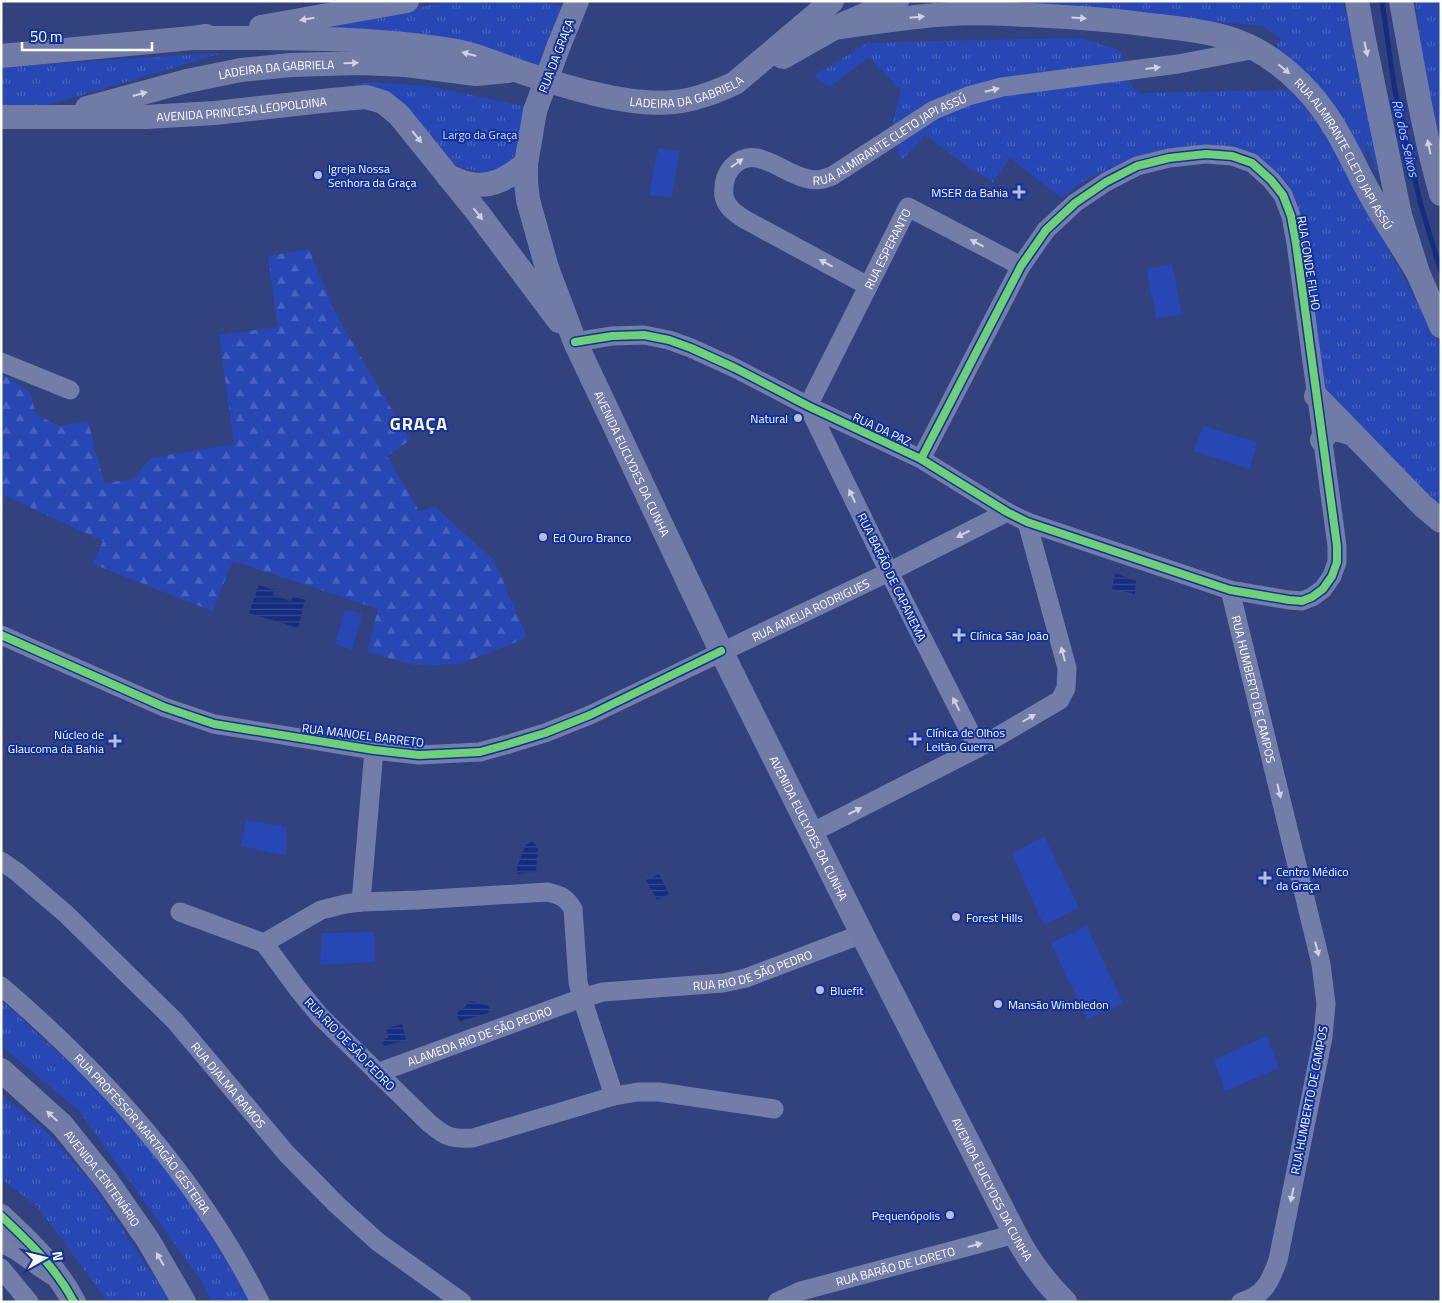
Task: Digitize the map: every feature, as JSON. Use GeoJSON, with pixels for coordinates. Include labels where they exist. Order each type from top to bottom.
{"type":"FeatureCollection","features":[{"type":"Feature","properties":{"kind":"main road"},"geometry":{"type":"LineString","coordinates":[[1,56],[192,38],[406,1]]}},
{"type":"Feature","properties":{"kind":"main road","name":"LADEIRA DA GABRIELA"},"geometry":{"type":"LineString","coordinates":[[192,38],[361,40],[459,52],[602,96],[627,100],[674,102],[717,92],[735,83],[832,1]]}},
{"type":"Feature","properties":{"kind":"main road"},"geometry":{"type":"LineString","coordinates":[[735,83],[834,28],[897,1]]}},
{"type":"Feature","properties":{"kind":"main road"},"geometry":{"type":"LineString","coordinates":[[1357,1],[1400,215],[1418,273],[1441,326]]}},
{"type":"Feature","properties":{"kind":"main road"},"geometry":{"type":"LineString","coordinates":[[1401,1],[1418,95],[1441,194]]}},
{"type":"Feature","properties":{"kind":"main road","name":"RUA DA GRAÇA"},"geometry":{"type":"LineString","coordinates":[[526,164],[535,112],[575,2]]}},
{"type":"Feature","properties":{"kind":"main road","name":"RUA ALMIRANTE CLETO JAPI ASSÚ"},"geometry":{"type":"LineString","coordinates":[[834,28],[951,14],[1065,17],[1115,20],[1195,31],[1226,37],[1256,49],[1281,65],[1302,84],[1324,111],[1340,135],[1364,184],[1418,273]]}},
{"type":"Feature","properties":{"kind":"main road","name":"LADEIRA DA GABRIELA"},"geometry":{"type":"LineString","coordinates":[[41,117],[97,106],[187,81],[241,70],[291,65],[359,63],[406,65],[476,74],[515,70]]}},
{"type":"Feature","properties":{"kind":"main road","name":"AVENIDA PRINCESA LEOPOLDINA"},"geometry":{"type":"LineString","coordinates":[[1,117],[146,117],[215,113],[366,97],[383,102],[399,115],[448,176]]}},
{"type":"Feature","properties":{"kind":"main road"},"geometry":{"type":"LineString","coordinates":[[448,176],[471,184],[488,184],[505,180],[526,164]]}},
{"type":"Feature","properties":{"kind":"main road"},"geometry":{"type":"LineString","coordinates":[[526,164],[526,182],[534,225],[547,268],[575,342]]}},
{"type":"Feature","properties":{"kind":"main road"},"geometry":{"type":"LineString","coordinates":[[448,176],[575,342]]}},
{"type":"Feature","properties":{"kind":"main road","name":"AVENIDA EUCLYDES DA CUNHA"},"geometry":{"type":"LineString","coordinates":[[575,342],[721,652],[862,934],[1015,1234],[1034,1265],[1064,1302]]}},
{"type":"Feature","properties":{"kind":"main road"},"geometry":{"type":"LineString","coordinates":[[1316,396],[1423,506],[1441,521]]}},
{"type":"Feature","properties":{"kind":"main road"},"geometry":{"type":"LineString","coordinates":[[1322,440],[1326,433],[1337,429],[1352,434]]}},
{"type":"Feature","properties":{"kind":"main road","name":"AVENIDA CENTENÁRIO"},"geometry":{"type":"LineString","coordinates":[[1,1070],[62,1125],[108,1181],[148,1240],[184,1302]]}},
{"type":"Feature","properties":{"kind":"main road"},"geometry":{"type":"LineString","coordinates":[[1,1216],[28,1241],[69,1293]]}},
{"type":"Feature","properties":{"kind":"street","name":"RUA ALMIRANTE CLETO JAPI ASSÚ"},"geometry":{"type":"LineString","coordinates":[[868,286],[744,219],[731,210],[724,198],[724,181],[738,160],[750,157],[763,159],[807,179],[822,180],[832,176],[934,110],[968,96],[1002,87],[1178,64],[1256,49]]}},
{"type":"Feature","properties":{"kind":"street","name":"RUA CONDE FILHO"},"geometry":{"type":"LineString","coordinates":[[921,460],[1021,266],[1046,230],[1075,203],[1106,182],[1137,166],[1169,158],[1206,154],[1232,156],[1252,163],[1271,180],[1282,195],[1291,216],[1337,546],[1337,562],[1332,576],[1323,589],[1302,601],[1230,590]]}},
{"type":"Feature","properties":{"kind":"street","name":"RUA ESPERANTO"},"geometry":{"type":"LineString","coordinates":[[808,406],[908,207],[1021,266]]}},
{"type":"Feature","properties":{"kind":"street","name":"RUA DA PAZ"},"geometry":{"type":"LineString","coordinates":[[575,342],[612,336],[644,335],[670,340],[692,348],[921,460],[1027,522],[1230,590]]}},
{"type":"Feature","properties":{"kind":"street"},"geometry":{"type":"LineString","coordinates":[[1,362],[70,390]]}},
{"type":"Feature","properties":{"kind":"street","name":"RUA BARÃO DE CAPANEMA"},"geometry":{"type":"LineString","coordinates":[[808,406],[978,748]]}},
{"type":"Feature","properties":{"kind":"street","name":"RUA AMELIA RODRIGUES"},"geometry":{"type":"LineString","coordinates":[[721,652],[889,572],[1007,512]]}},
{"type":"Feature","properties":{"kind":"street"},"geometry":{"type":"LineString","coordinates":[[811,833],[978,748],[1060,700],[1066,688],[1067,668],[1027,522]]}},
{"type":"Feature","properties":{"kind":"street","name":"RUA HUMBERTO DE CAMPOS"},"geometry":{"type":"LineString","coordinates":[[1230,590],[1321,964],[1326,1004],[1323,1036],[1278,1260],[1271,1279],[1263,1291],[1252,1299],[1241,1302]]}},
{"type":"Feature","properties":{"kind":"street","name":"RUA MANOEL BARRETO"},"geometry":{"type":"LineString","coordinates":[[1,635],[164,707],[214,724],[374,750],[419,755],[480,752],[545,733],[590,715],[721,652]]}},
{"type":"Feature","properties":{"kind":"street"},"geometry":{"type":"LineString","coordinates":[[362,902],[374,750]]}},
{"type":"Feature","properties":{"kind":"street","name":"RUA DJALMA RAMOS"},"geometry":{"type":"LineString","coordinates":[[1,861],[17,872],[66,914],[175,1021],[286,1153],[336,1204],[378,1242],[462,1302]]}},
{"type":"Feature","properties":{"kind":"street"},"geometry":{"type":"LineString","coordinates":[[180,912],[264,943],[321,910],[345,904],[547,892],[557,894],[568,900],[573,909],[578,982],[614,1096]]}},
{"type":"Feature","properties":{"kind":"street","name":"RUA RIO DE SÃO PEDRO"},"geometry":{"type":"LineString","coordinates":[[582,998],[603,992],[722,982],[746,978],[862,934]]}},
{"type":"Feature","properties":{"kind":"street","name":"RUA RIO DE SÃO PEDRO"},"geometry":{"type":"LineString","coordinates":[[264,943],[320,1016],[442,1134],[458,1138],[473,1138],[614,1096],[638,1092],[659,1092],[774,1110]]}},
{"type":"Feature","properties":{"kind":"street","name":"RUA PROFESSOR MARTAGÃO GESTEIRA"},"geometry":{"type":"LineString","coordinates":[[1,986],[34,1014],[98,1075],[144,1127],[189,1184],[225,1238],[260,1302]]}},
{"type":"Feature","properties":{"kind":"street","name":"ALAMEDA RIO DE SÃO PEDRO"},"geometry":{"type":"LineString","coordinates":[[377,1073],[582,998]]}},
{"type":"Feature","properties":{"kind":"street","name":"RUA BARÃO DE LORETO"},"geometry":{"type":"LineString","coordinates":[[777,1302],[802,1291],[1015,1234]]}},
{"type":"Feature","properties":{"kind":"street"},"geometry":{"type":"LineString","coordinates":[[1,1243],[15,1250],[69,1293]]}},
{"type":"Feature","properties":{"kind":"street"},"geometry":{"type":"LineString","coordinates":[[1,1268],[29,1302]]}},
{"type":"Feature","properties":{"kind":"green space"},"geometry":{"type":"Polygon","coordinates":[[[455,1],[543,1],[563,7],[538,67],[485,46],[307,27],[455,1]]]}},
{"type":"Feature","properties":{"kind":"green space"},"geometry":{"type":"Polygon","coordinates":[[[1010,1],[1342,1],[1361,58],[1387,174],[1375,171],[1366,141],[1364,204],[1441,347],[1441,507],[1324,392],[1296,208],[1264,161],[1231,146],[1191,146],[1135,158],[1087,179],[1061,198],[1010,158],[993,182],[965,165],[925,134],[901,161],[892,125],[901,90],[869,57],[829,87],[814,76],[867,43],[1081,38],[1120,51],[1130,84],[1139,93],[1287,90],[1277,44],[1282,39],[1262,26],[1010,1]]]}},
{"type":"Feature","properties":{"kind":"green space"},"geometry":{"type":"Polygon","coordinates":[[[1415,1],[1441,1],[1441,153],[1426,78],[1415,1]]]}},
{"type":"Feature","properties":{"kind":"green space"},"geometry":{"type":"Polygon","coordinates":[[[222,53],[45,106],[1,108],[1,67],[222,53]]]}},
{"type":"Feature","properties":{"kind":"green space","name":"Largo da Graça"},"geometry":{"type":"Polygon","coordinates":[[[355,83],[428,86],[532,108],[526,140],[506,167],[490,173],[462,168],[355,95],[355,83]]]}},
{"type":"Feature","properties":{"kind":"green space"},"geometry":{"type":"Polygon","coordinates":[[[658,148],[680,151],[671,198],[649,195],[658,148]]]}},
{"type":"Feature","properties":{"kind":"green space"},"geometry":{"type":"Polygon","coordinates":[[[309,249],[336,315],[410,440],[387,456],[419,511],[435,507],[494,560],[527,638],[460,664],[414,665],[367,652],[378,609],[233,561],[212,611],[93,564],[103,541],[1,494],[1,447],[5,437],[1,435],[1,374],[30,392],[36,414],[58,426],[88,421],[104,483],[133,479],[151,458],[234,444],[219,335],[278,327],[268,256],[309,249]]]}},
{"type":"Feature","properties":{"kind":"green space"},"geometry":{"type":"Polygon","coordinates":[[[1172,264],[1182,314],[1156,319],[1147,269],[1172,264]]]}},
{"type":"Feature","properties":{"kind":"green space"},"geometry":{"type":"Polygon","coordinates":[[[1203,426],[1257,442],[1250,469],[1194,451],[1203,426]]]}},
{"type":"Feature","properties":{"kind":"green space"},"geometry":{"type":"Polygon","coordinates":[[[345,609],[362,614],[352,650],[335,644],[345,609]]]}},
{"type":"Feature","properties":{"kind":"green space"},"geometry":{"type":"Polygon","coordinates":[[[246,820],[287,827],[286,856],[241,846],[246,820]]]}},
{"type":"Feature","properties":{"kind":"green space"},"geometry":{"type":"Polygon","coordinates":[[[1044,836],[1079,908],[1044,925],[1012,854],[1044,836]]]}},
{"type":"Feature","properties":{"kind":"green space"},"geometry":{"type":"Polygon","coordinates":[[[1087,926],[1123,1003],[1087,1019],[1051,943],[1087,926]]]}},
{"type":"Feature","properties":{"kind":"green space"},"geometry":{"type":"Polygon","coordinates":[[[374,932],[375,962],[320,965],[322,933],[374,932]]]}},
{"type":"Feature","properties":{"kind":"green space"},"geometry":{"type":"Polygon","coordinates":[[[1,1000],[97,1088],[185,1189],[250,1302],[211,1302],[203,1283],[79,1111],[1,1045],[1,1000]]]}},
{"type":"Feature","properties":{"kind":"green space"},"geometry":{"type":"Polygon","coordinates":[[[1267,1036],[1279,1068],[1225,1091],[1214,1060],[1267,1036]]]}},
{"type":"Feature","properties":{"kind":"green space"},"geometry":{"type":"Polygon","coordinates":[[[1,1094],[45,1130],[92,1183],[171,1302],[106,1302],[103,1295],[37,1206],[1,1179],[1,1094]]]}},
{"type":"Feature","properties":{"kind":"shaded area"},"geometry":{"type":"Polygon","coordinates":[[[1115,573],[1136,581],[1135,594],[1112,589],[1115,573]]]}},
{"type":"Feature","properties":{"kind":"shaded area"},"geometry":{"type":"Polygon","coordinates":[[[259,585],[275,590],[273,595],[291,601],[293,596],[305,600],[298,628],[249,613],[259,585]]]}},
{"type":"Feature","properties":{"kind":"shaded area"},"geometry":{"type":"Polygon","coordinates":[[[532,841],[538,848],[536,872],[517,874],[517,867],[525,846],[532,841]]]}},
{"type":"Feature","properties":{"kind":"shaded area"},"geometry":{"type":"Polygon","coordinates":[[[659,874],[669,894],[657,900],[646,880],[659,874]]]}},
{"type":"Feature","properties":{"kind":"shaded area"},"geometry":{"type":"Polygon","coordinates":[[[470,1001],[488,1006],[490,1009],[488,1013],[460,1021],[457,1016],[459,1010],[463,1009],[470,1001]]]}},
{"type":"Feature","properties":{"kind":"shaded area"},"geometry":{"type":"Polygon","coordinates":[[[402,1024],[406,1040],[384,1046],[383,1040],[388,1038],[386,1028],[402,1024]]]}},
{"type":"Feature","properties":{"kind":"waterway","name":"Rio dos Seixos"},"geometry":{"type":"LineString","coordinates":[[1382,1],[1395,91],[1420,202],[1441,272]]}},
{"type":"Feature","properties":{"kind":"cycle path"},"geometry":{"type":"LineString","coordinates":[[575,342],[612,336],[644,335],[669,340],[735,368],[808,406],[921,459],[1007,512],[1027,522],[1230,590],[1302,601],[1323,589],[1332,576],[1337,562],[1337,546],[1296,243],[1291,216],[1283,195],[1271,180],[1252,163],[1232,156],[1206,154],[1169,158],[1137,166],[1106,182],[1075,203],[1046,230],[1021,266],[921,459]]}},
{"type":"Feature","properties":{"kind":"cycle path"},"geometry":{"type":"LineString","coordinates":[[1,635],[164,707],[214,724],[374,750],[419,755],[480,752],[545,733],[590,715],[721,651]]}},
{"type":"Feature","properties":{"kind":"cycle path"},"geometry":{"type":"LineString","coordinates":[[1,1216],[32,1246],[50,1267],[74,1302]]}},
{"type":"Feature","properties":{"kind":"place","name":"Igreja Nossa Senhora da Graça"},"geometry":{"type":"Point","coordinates":[318,175]}},
{"type":"Feature","properties":{"kind":"place","name":"MSER da Bahia"},"geometry":{"type":"Point","coordinates":[1019,192]}},
{"type":"Feature","properties":{"kind":"place","name":"Natural"},"geometry":{"type":"Point","coordinates":[798,418]}},
{"type":"Feature","properties":{"kind":"place","name":"Ed Ouro Branco"},"geometry":{"type":"Point","coordinates":[543,537]}},
{"type":"Feature","properties":{"kind":"place","name":"Clínica São João"},"geometry":{"type":"Point","coordinates":[959,635]}},
{"type":"Feature","properties":{"kind":"place","name":"Clínica de Olhos Leitão Guerra"},"geometry":{"type":"Point","coordinates":[915,739]}},
{"type":"Feature","properties":{"kind":"place","name":"Núcleo de Glaucoma da Bahia"},"geometry":{"type":"Point","coordinates":[115,741]}},
{"type":"Feature","properties":{"kind":"place","name":"Centro Médico da Graça"},"geometry":{"type":"Point","coordinates":[1265,878]}},
{"type":"Feature","properties":{"kind":"place","name":"Forest Hills"},"geometry":{"type":"Point","coordinates":[956,917]}},
{"type":"Feature","properties":{"kind":"place","name":"Bluefit"},"geometry":{"type":"Point","coordinates":[820,990]}},
{"type":"Feature","properties":{"kind":"place","name":"Mansão Wimbledon"},"geometry":{"type":"Point","coordinates":[998,1004]}},
{"type":"Feature","properties":{"kind":"place","name":"Pequenópolis"},"geometry":{"type":"Point","coordinates":[950,1215]}},
{"type":"Feature","properties":{"kind":"district","name":"GRAÇA"},"geometry":{"type":"Point","coordinates":[419,423]}}]}
